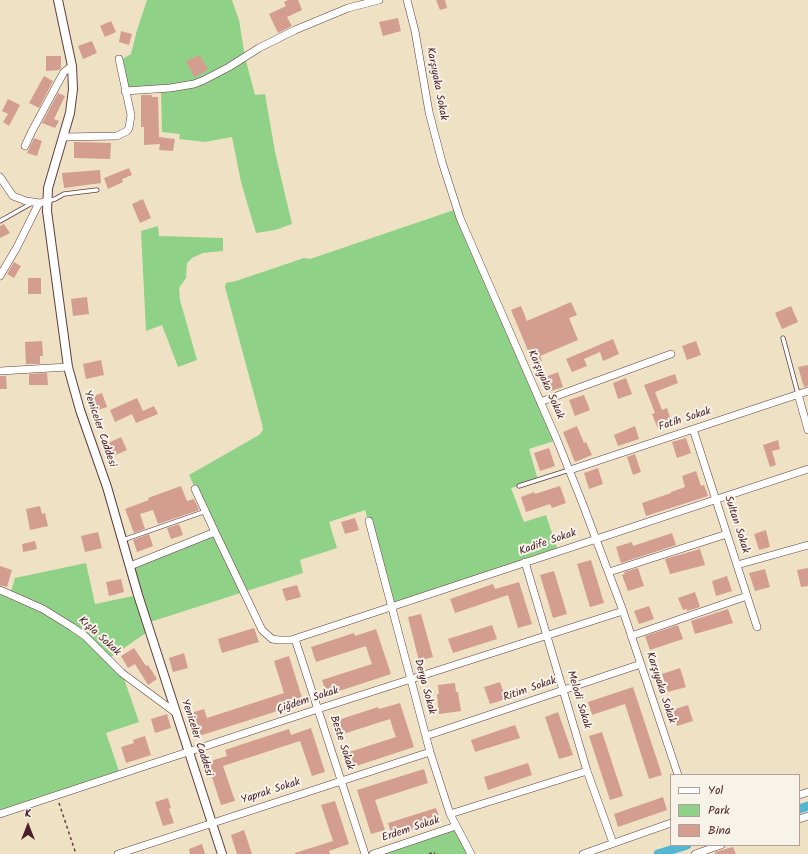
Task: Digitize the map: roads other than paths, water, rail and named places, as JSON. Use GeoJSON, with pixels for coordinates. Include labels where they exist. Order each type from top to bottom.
{"type":"FeatureCollection","features":[{"type":"Feature","properties":{"kind":"street","name":"Yeniceler Caddesi"},"geometry":{"type":"LineString","coordinates":[[58,0],[72,66],[72,100],[64,137],[52,173],[40,202],[48,220],[68,367],[76,396],[107,488],[122,541],[188,752],[222,854]]}},
{"type":"Feature","properties":{"kind":"street"},"geometry":{"type":"LineString","coordinates":[[125,91],[170,88],[194,84],[229,67],[259,48],[295,30],[342,11],[379,0]]}},
{"type":"Feature","properties":{"kind":"street","name":"Karşıyaka Sokak"},"geometry":{"type":"LineString","coordinates":[[407,0],[414,25],[429,112],[451,192],[474,252],[570,470],[623,611],[678,774]]}},
{"type":"Feature","properties":{"kind":"street"},"geometry":{"type":"LineString","coordinates":[[64,137],[117,136],[127,131],[130,124],[130,115],[119,59]]}},
{"type":"Feature","properties":{"kind":"street"},"geometry":{"type":"LineString","coordinates":[[25,146],[64,72],[72,66]]}},
{"type":"Feature","properties":{"kind":"street"},"geometry":{"type":"LineString","coordinates":[[0,276],[11,259],[40,202],[19,199],[13,196],[1,182]]}},
{"type":"Feature","properties":{"kind":"street"},"geometry":{"type":"LineString","coordinates":[[540,402],[671,354]]}},
{"type":"Feature","properties":{"kind":"street"},"geometry":{"type":"LineString","coordinates":[[0,371],[68,367]]}},
{"type":"Feature","properties":{"kind":"street","name":"Fatih Sokak"},"geometry":{"type":"LineString","coordinates":[[570,470],[808,391]]}},
{"type":"Feature","properties":{"kind":"street"},"geometry":{"type":"LineString","coordinates":[[798,394],[808,430]]}},
{"type":"Feature","properties":{"kind":"street","name":"Sultan Sokak"},"geometry":{"type":"LineString","coordinates":[[693,429],[758,627]]}},
{"type":"Feature","properties":{"kind":"street","name":"Kadife Sokak"},"geometry":{"type":"LineString","coordinates":[[196,489],[262,630],[272,639],[286,641],[808,469]]}},
{"type":"Feature","properties":{"kind":"street","name":"Derya Sokak"},"geometry":{"type":"LineString","coordinates":[[369,521],[430,752],[450,814],[471,854]]}},
{"type":"Feature","properties":{"kind":"street"},"geometry":{"type":"LineString","coordinates":[[130,566],[215,532]]}},
{"type":"Feature","properties":{"kind":"street"},"geometry":{"type":"LineString","coordinates":[[609,572],[727,534]]}},
{"type":"Feature","properties":{"kind":"street"},"geometry":{"type":"LineString","coordinates":[[737,565],[808,545]]}},
{"type":"Feature","properties":{"kind":"street","name":"Melodi Sokak"},"geometry":{"type":"LineString","coordinates":[[525,562],[587,771],[613,843]]}},
{"type":"Feature","properties":{"kind":"street","name":"Kışla Sokak"},"geometry":{"type":"LineString","coordinates":[[0,590],[43,609],[85,636],[122,674],[176,713]]}},
{"type":"Feature","properties":{"kind":"street"},"geometry":{"type":"LineString","coordinates":[[631,636],[747,596]]}},
{"type":"Feature","properties":{"kind":"street","name":"Çiğdem Sokak"},"geometry":{"type":"LineString","coordinates":[[0,814],[318,708],[623,611]]}},
{"type":"Feature","properties":{"kind":"street","name":"Beste Sokak"},"geometry":{"type":"LineString","coordinates":[[295,639],[365,854]]}},
{"type":"Feature","properties":{"kind":"street","name":"Ritim Sokak"},"geometry":{"type":"LineString","coordinates":[[426,736],[641,664]]}},
{"type":"Feature","properties":{"kind":"street","name":"Yaprak Sokak"},"geometry":{"type":"LineString","coordinates":[[118,854],[430,752]]}},
{"type":"Feature","properties":{"kind":"street"},"geometry":{"type":"LineString","coordinates":[[450,814],[587,771]]}},
{"type":"Feature","properties":{"kind":"street"},"geometry":{"type":"LineString","coordinates":[[583,854],[670,823]]}},
{"type":"Feature","properties":{"kind":"street","name":"Erdem Sokak"},"geometry":{"type":"LineString","coordinates":[[372,854],[456,826]]}},
{"type":"Feature","properties":{"kind":"street"},"geometry":{"type":"LineString","coordinates":[[694,854],[702,849],[716,846]]}},
{"type":"Feature","properties":{"kind":"lane"},"geometry":{"type":"LineString","coordinates":[[0,221],[40,202],[55,199],[64,194],[97,190]]}},
{"type":"Feature","properties":{"kind":"lane"},"geometry":{"type":"LineString","coordinates":[[783,338],[798,394]]}},
{"type":"Feature","properties":{"kind":"lane"},"geometry":{"type":"LineString","coordinates":[[519,486],[570,470]]}},
{"type":"Feature","properties":{"kind":"lane"},"geometry":{"type":"LineString","coordinates":[[122,541],[206,511]]}},
{"type":"Feature","properties":{"kind":"waterway"},"geometry":{"type":"LineString","coordinates":[[800,809],[808,806]]}},
{"type":"Feature","properties":{"kind":"waterway"},"geometry":{"type":"LineString","coordinates":[[658,854],[684,846]]}}]}
